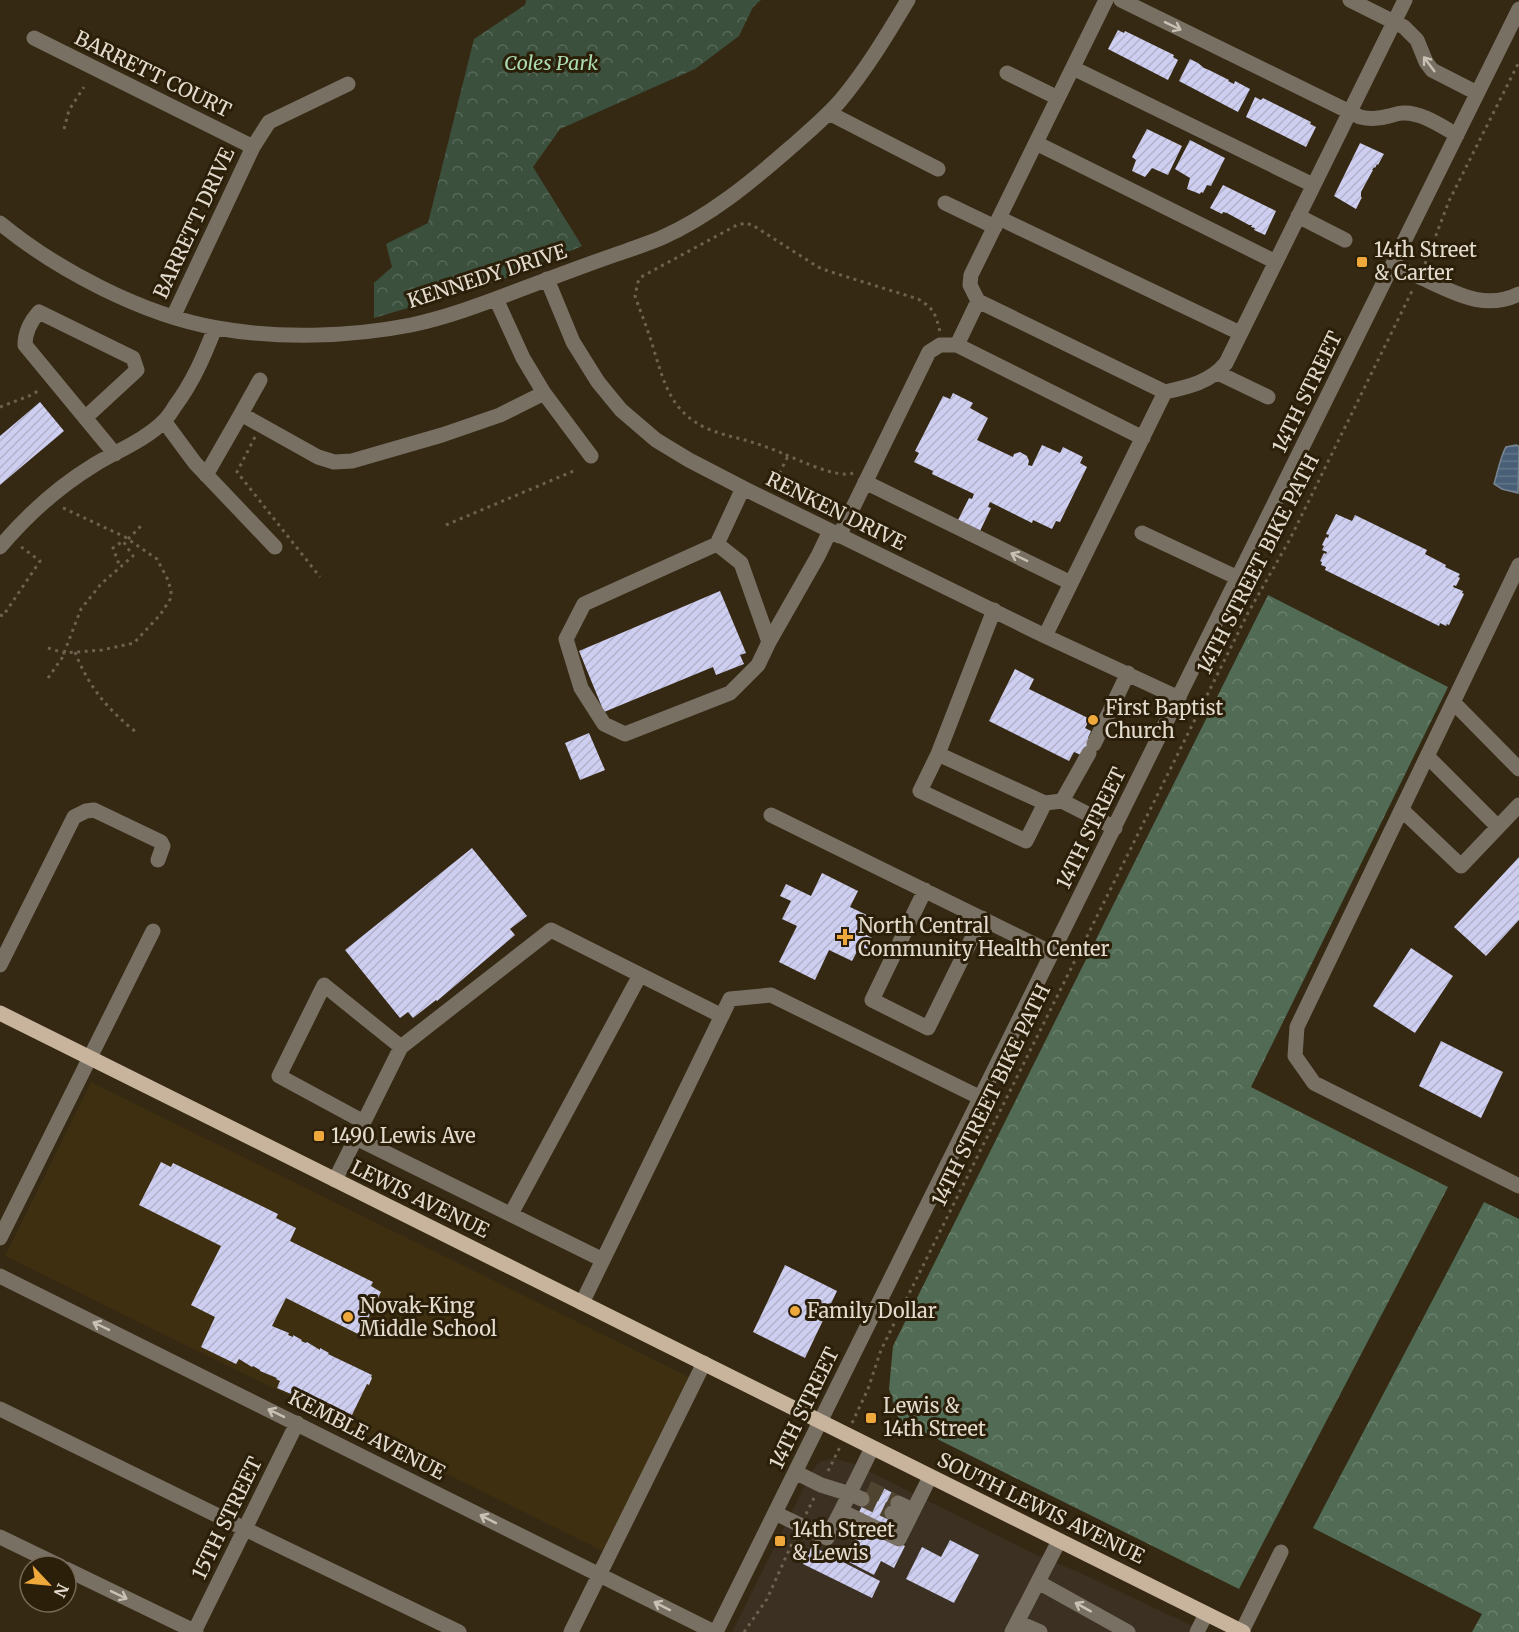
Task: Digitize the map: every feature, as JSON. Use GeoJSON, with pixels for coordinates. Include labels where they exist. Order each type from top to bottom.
{"type":"FeatureCollection","features":[{"type":"Feature","properties":{"kind":"main road","name":"LEWIS AVENUE"},"geometry":{"type":"LineString","coordinates":[[0,1013],[820,1422]]}},
{"type":"Feature","properties":{"kind":"main road","name":"SOUTH LEWIS AVENUE"},"geometry":{"type":"LineString","coordinates":[[820,1422],[1243,1632]]}},
{"type":"Feature","properties":{"kind":"street","name":"KENNEDY DRIVE"},"geometry":{"type":"LineString","coordinates":[[0,223],[23,242],[74,274],[126,299],[173,317],[215,328],[253,333],[335,335],[412,325],[496,299],[661,238],[714,209],[767,168],[829,113],[883,43],[908,0]]}},
{"type":"Feature","properties":{"kind":"street"},"geometry":{"type":"LineString","coordinates":[[1106,0],[971,275],[970,285],[978,301],[1165,392],[1202,382],[1218,373],[1226,363],[1405,0]]}},
{"type":"Feature","properties":{"kind":"street"},"geometry":{"type":"LineString","coordinates":[[1121,0],[1349,112],[1369,119],[1409,112],[1457,135]]}},
{"type":"Feature","properties":{"kind":"street"},"geometry":{"type":"LineString","coordinates":[[1350,0],[1404,27],[1417,40],[1432,70],[1477,93]]}},
{"type":"Feature","properties":{"kind":"street","name":"14TH STREET"},"geometry":{"type":"LineString","coordinates":[[715,1632],[1519,9]]}},
{"type":"Feature","properties":{"kind":"street","name":"BARRETT COURT"},"geometry":{"type":"LineString","coordinates":[[34,38],[253,147]]}},
{"type":"Feature","properties":{"kind":"street"},"geometry":{"type":"LineString","coordinates":[[1073,68],[1313,185]]}},
{"type":"Feature","properties":{"kind":"street"},"geometry":{"type":"LineString","coordinates":[[1007,73],[1058,98]]}},
{"type":"Feature","properties":{"kind":"street","name":"BARRETT DRIVE"},"geometry":{"type":"LineString","coordinates":[[173,317],[253,147],[268,122],[348,84]]}},
{"type":"Feature","properties":{"kind":"street"},"geometry":{"type":"LineString","coordinates":[[829,113],[938,169]]}},
{"type":"Feature","properties":{"kind":"street"},"geometry":{"type":"LineString","coordinates":[[1036,143],[1276,262]]}},
{"type":"Feature","properties":{"kind":"street"},"geometry":{"type":"LineString","coordinates":[[945,203],[997,223],[1240,333]]}},
{"type":"Feature","properties":{"kind":"street"},"geometry":{"type":"LineString","coordinates":[[1298,216],[1346,240]]}},
{"type":"Feature","properties":{"kind":"street"},"geometry":{"type":"LineString","coordinates":[[1392,267],[1420,277],[1457,295],[1481,301],[1503,300],[1519,294]]}},
{"type":"Feature","properties":{"kind":"street","name":"RENKEN DRIVE"},"geometry":{"type":"LineString","coordinates":[[547,279],[573,342],[598,382],[621,410],[664,445],[835,534],[1179,698]]}},
{"type":"Feature","properties":{"kind":"street"},"geometry":{"type":"LineString","coordinates":[[496,299],[524,358],[544,393],[591,456]]}},
{"type":"Feature","properties":{"kind":"street"},"geometry":{"type":"LineString","coordinates":[[957,345],[978,301]]}},
{"type":"Feature","properties":{"kind":"street"},"geometry":{"type":"LineString","coordinates":[[86,418],[137,370],[133,358],[39,312],[32,319],[25,335],[25,345],[115,454]]}},
{"type":"Feature","properties":{"kind":"street"},"geometry":{"type":"LineString","coordinates":[[0,547],[17,527],[63,486],[164,421],[187,390],[215,328]]}},
{"type":"Feature","properties":{"kind":"street"},"geometry":{"type":"LineString","coordinates":[[743,488],[717,544],[584,604],[566,639],[581,688],[604,724],[625,734],[730,693],[758,665],[818,556],[835,534],[860,477],[929,352],[940,345],[957,345],[1143,438]]}},
{"type":"Feature","properties":{"kind":"street"},"geometry":{"type":"LineString","coordinates":[[1218,373],[1268,397]]}},
{"type":"Feature","properties":{"kind":"street"},"geometry":{"type":"LineString","coordinates":[[206,475],[260,380]]}},
{"type":"Feature","properties":{"kind":"street"},"geometry":{"type":"LineString","coordinates":[[1045,636],[1165,392]]}},
{"type":"Feature","properties":{"kind":"street"},"geometry":{"type":"LineString","coordinates":[[241,414],[318,457],[334,462],[352,461],[442,435],[500,415],[544,393]]}},
{"type":"Feature","properties":{"kind":"street"},"geometry":{"type":"LineString","coordinates":[[164,421],[195,463],[276,547]]}},
{"type":"Feature","properties":{"kind":"street"},"geometry":{"type":"LineString","coordinates":[[860,477],[1071,583]]}},
{"type":"Feature","properties":{"kind":"street"},"geometry":{"type":"LineString","coordinates":[[1142,533],[1238,578]]}},
{"type":"Feature","properties":{"kind":"street"},"geometry":{"type":"LineString","coordinates":[[717,544],[741,563],[769,642]]}},
{"type":"Feature","properties":{"kind":"street"},"geometry":{"type":"LineString","coordinates":[[1519,564],[1297,1027],[1295,1056],[1314,1083],[1519,1186]]}},
{"type":"Feature","properties":{"kind":"street"},"geometry":{"type":"LineString","coordinates":[[994,610],[938,754],[920,791],[1026,841],[1045,803]]}},
{"type":"Feature","properties":{"kind":"street"},"geometry":{"type":"LineString","coordinates":[[1062,801],[1092,748],[1128,674]]}},
{"type":"Feature","properties":{"kind":"street"},"geometry":{"type":"LineString","coordinates":[[1453,702],[1519,769]]}},
{"type":"Feature","properties":{"kind":"street"},"geometry":{"type":"LineString","coordinates":[[938,754],[1045,803],[1062,801],[1115,828]]}},
{"type":"Feature","properties":{"kind":"street"},"geometry":{"type":"LineString","coordinates":[[1427,756],[1498,827]]}},
{"type":"Feature","properties":{"kind":"street"},"geometry":{"type":"LineString","coordinates":[[1402,810],[1461,866],[1519,805]]}},
{"type":"Feature","properties":{"kind":"street"},"geometry":{"type":"LineString","coordinates":[[0,965],[74,817],[94,810],[161,842],[163,846],[158,860]]}},
{"type":"Feature","properties":{"kind":"street"},"geometry":{"type":"LineString","coordinates":[[771,815],[1052,953]]}},
{"type":"Feature","properties":{"kind":"street"},"geometry":{"type":"LineString","coordinates":[[925,890],[872,1000],[928,1028],[982,918]]}},
{"type":"Feature","properties":{"kind":"street"},"geometry":{"type":"LineString","coordinates":[[335,1180],[401,1047],[551,930],[722,1016]]}},
{"type":"Feature","properties":{"kind":"street"},"geometry":{"type":"LineString","coordinates":[[0,1238],[153,931]]}},
{"type":"Feature","properties":{"kind":"street"},"geometry":{"type":"LineString","coordinates":[[511,1214],[640,975]]}},
{"type":"Feature","properties":{"kind":"street"},"geometry":{"type":"LineString","coordinates":[[364,1122],[279,1076],[324,984],[401,1047]]}},
{"type":"Feature","properties":{"kind":"street"},"geometry":{"type":"LineString","coordinates":[[582,1303],[730,999],[771,994],[981,1098]]}},
{"type":"Feature","properties":{"kind":"street"},"geometry":{"type":"LineString","coordinates":[[356,1138],[603,1260]]}},
{"type":"Feature","properties":{"kind":"street","name":"KEMBLE AVENUE"},"geometry":{"type":"LineString","coordinates":[[0,1276],[715,1632]]}},
{"type":"Feature","properties":{"kind":"street"},"geometry":{"type":"LineString","coordinates":[[571,1632],[704,1363]]}},
{"type":"Feature","properties":{"kind":"street"},"geometry":{"type":"LineString","coordinates":[[0,1409],[459,1632]]}},
{"type":"Feature","properties":{"kind":"street","name":"15TH STREET"},"geometry":{"type":"LineString","coordinates":[[195,1632],[297,1424]]}},
{"type":"Feature","properties":{"kind":"street"},"geometry":{"type":"LineString","coordinates":[[775,1513],[827,1538],[841,1511],[859,1491],[872,1448]]}},
{"type":"Feature","properties":{"kind":"street"},"geometry":{"type":"LineString","coordinates":[[795,1472],[821,1485],[859,1491]]}},
{"type":"Feature","properties":{"kind":"street"},"geometry":{"type":"LineString","coordinates":[[841,1511],[899,1539],[930,1477]]}},
{"type":"Feature","properties":{"kind":"street"},"geometry":{"type":"LineString","coordinates":[[895,1508],[911,1516]]}},
{"type":"Feature","properties":{"kind":"street"},"geometry":{"type":"LineString","coordinates":[[0,1537],[35,1554]]}},
{"type":"Feature","properties":{"kind":"street"},"geometry":{"type":"LineString","coordinates":[[1040,1632],[1014,1627],[1059,1541]]}},
{"type":"Feature","properties":{"kind":"street"},"geometry":{"type":"LineString","coordinates":[[1243,1632],[1281,1552]]}},
{"type":"Feature","properties":{"kind":"street"},"geometry":{"type":"LineString","coordinates":[[78,1575],[195,1632]]}},
{"type":"Feature","properties":{"kind":"street"},"geometry":{"type":"LineString","coordinates":[[1038,1582],[1128,1632]]}},
{"type":"Feature","properties":{"kind":"street"},"geometry":{"type":"LineString","coordinates":[[1197,1632],[1206,1614]]}},
{"type":"Feature","properties":{"kind":"path","name":"14TH STREET BIKE PATH"},"geometry":{"type":"LineString","coordinates":[[863,1402],[881,1350],[1243,624],[1290,539],[1420,277],[1449,201],[1519,62]]}},
{"type":"Feature","properties":{"kind":"path"},"geometry":{"type":"LineString","coordinates":[[64,129],[69,110],[84,87]]}},
{"type":"Feature","properties":{"kind":"path"},"geometry":{"type":"LineString","coordinates":[[860,477],[822,469],[763,445],[707,429],[692,421],[680,410],[663,380],[635,296],[638,282],[641,277],[737,225],[746,224],[754,226],[818,267],[918,299],[928,305],[934,313],[940,334]]}},
{"type":"Feature","properties":{"kind":"path"},"geometry":{"type":"LineString","coordinates":[[717,226],[722,234]]}},
{"type":"Feature","properties":{"kind":"path"},"geometry":{"type":"LineString","coordinates":[[0,407],[38,391]]}},
{"type":"Feature","properties":{"kind":"path"},"geometry":{"type":"LineString","coordinates":[[776,480],[789,456]]}},
{"type":"Feature","properties":{"kind":"path"},"geometry":{"type":"LineString","coordinates":[[446,525],[576,470]]}},
{"type":"Feature","properties":{"kind":"path"},"geometry":{"type":"LineString","coordinates":[[48,648],[64,653],[102,650],[134,643],[160,615],[171,598],[171,591],[157,560],[126,541],[60,507]]}},
{"type":"Feature","properties":{"kind":"path"},"geometry":{"type":"LineString","coordinates":[[120,567],[113,548],[126,541],[141,526]]}},
{"type":"Feature","properties":{"kind":"path"},"geometry":{"type":"LineString","coordinates":[[48,678],[64,653],[81,609],[101,584],[133,556],[126,541]]}},
{"type":"Feature","properties":{"kind":"path"},"geometry":{"type":"LineString","coordinates":[[0,621],[1,615],[40,561],[19,545]]}},
{"type":"Feature","properties":{"kind":"path"},"geometry":{"type":"LineString","coordinates":[[75,652],[90,684],[109,710],[136,732]]}},
{"type":"Feature","properties":{"kind":"path"},"geometry":{"type":"LineString","coordinates":[[744,1632],[766,1599],[834,1459]]}},
{"type":"Feature","properties":{"kind":"shaded area","name":"Novak-King Middle School"},"geometry":{"type":"Polygon","coordinates":[[[91,1082],[691,1378],[605,1552],[5,1256],[91,1082]]]}},
{"type":"Feature","properties":{"kind":"shaded area"},"geometry":{"type":"Polygon","coordinates":[[[833,1458],[854,1464],[1028,1551],[1083,1574],[1205,1632],[732,1632],[812,1471],[819,1462],[833,1458]]]}},
{"type":"Feature","properties":{"kind":"green space","name":"Coles Park"},"geometry":{"type":"Polygon","coordinates":[[[526,0],[761,0],[753,7],[739,36],[695,69],[560,129],[533,167],[582,246],[502,280],[374,318],[374,283],[392,267],[386,244],[428,223],[474,39],[525,5],[526,0]]]}},
{"type":"Feature","properties":{"kind":"green space"},"geometry":{"type":"Polygon","coordinates":[[[1268,595],[1448,687],[1251,1087],[1448,1187],[1239,1589],[899,1420],[889,1389],[893,1346],[1268,595]]]}},
{"type":"Feature","properties":{"kind":"green space"},"geometry":{"type":"Polygon","coordinates":[[[1484,1202],[1519,1219],[1519,1632],[1472,1632],[1482,1614],[1313,1528],[1484,1202]]]}},
{"type":"Feature","properties":{"kind":"water"},"geometry":{"type":"Polygon","coordinates":[[[1519,446],[1518,493],[1502,489],[1494,484],[1506,447],[1519,446]]]}},
{"type":"Feature","properties":{"kind":"building"},"geometry":{"type":"Polygon","coordinates":[[[1118,30],[1124,33],[1125,31],[1174,55],[1173,57],[1178,60],[1168,80],[1108,49],[1118,30]]]}},
{"type":"Feature","properties":{"kind":"building"},"geometry":{"type":"Polygon","coordinates":[[[1190,59],[1234,84],[1235,81],[1250,89],[1238,112],[1179,81],[1190,59]]]}},
{"type":"Feature","properties":{"kind":"building"},"geometry":{"type":"Polygon","coordinates":[[[1255,97],[1261,100],[1263,98],[1311,122],[1310,124],[1316,127],[1306,147],[1246,117],[1255,97]]]}},
{"type":"Feature","properties":{"kind":"building"},"geometry":{"type":"Polygon","coordinates":[[[1147,129],[1182,146],[1168,175],[1152,168],[1145,177],[1132,171],[1136,160],[1132,157],[1147,129]]]}},
{"type":"Feature","properties":{"kind":"building"},"geometry":{"type":"Polygon","coordinates":[[[1190,140],[1225,158],[1211,186],[1207,185],[1200,194],[1187,189],[1190,178],[1175,169],[1190,140]]]}},
{"type":"Feature","properties":{"kind":"building"},"geometry":{"type":"Polygon","coordinates":[[[1360,143],[1384,154],[1372,170],[1361,192],[1362,197],[1356,209],[1334,196],[1360,143]]]}},
{"type":"Feature","properties":{"kind":"building"},"geometry":{"type":"Polygon","coordinates":[[[1223,185],[1276,211],[1265,235],[1254,230],[1252,225],[1210,208],[1223,185]]]}},
{"type":"Feature","properties":{"kind":"building"},"geometry":{"type":"Polygon","coordinates":[[[953,393],[973,403],[970,408],[988,418],[977,440],[1013,457],[1014,454],[1020,452],[1027,456],[1028,465],[1032,466],[1042,445],[1060,453],[1063,447],[1083,457],[1080,463],[1087,467],[1060,522],[1056,521],[1052,529],[1033,520],[1032,523],[990,502],[988,507],[991,508],[980,531],[958,520],[969,498],[972,499],[974,494],[932,474],[933,471],[914,462],[919,453],[915,451],[943,396],[950,399],[953,393]]]}},
{"type":"Feature","properties":{"kind":"building"},"geometry":{"type":"Polygon","coordinates":[[[40,402],[64,431],[0,485],[0,436],[40,402]]]}},
{"type":"Feature","properties":{"kind":"building"},"geometry":{"type":"Polygon","coordinates":[[[1336,514],[1352,521],[1355,515],[1427,550],[1425,554],[1460,574],[1456,586],[1453,587],[1463,591],[1464,594],[1449,625],[1440,623],[1439,626],[1325,570],[1326,567],[1321,565],[1320,561],[1327,552],[1322,550],[1324,546],[1322,545],[1326,537],[1328,538],[1329,535],[1326,534],[1336,514]]]}},
{"type":"Feature","properties":{"kind":"building"},"geometry":{"type":"Polygon","coordinates":[[[720,591],[746,653],[740,655],[744,664],[716,675],[713,667],[604,712],[579,651],[720,591]]]}},
{"type":"Feature","properties":{"kind":"building"},"geometry":{"type":"Polygon","coordinates":[[[1015,669],[1034,679],[1029,689],[1090,719],[1085,728],[1091,731],[1088,738],[1099,743],[1081,755],[1074,752],[1069,761],[989,721],[1015,669]]]}},
{"type":"Feature","properties":{"kind":"building"},"geometry":{"type":"Polygon","coordinates":[[[589,733],[605,770],[580,780],[565,743],[589,733]]]}},
{"type":"Feature","properties":{"kind":"building"},"geometry":{"type":"Polygon","coordinates":[[[472,848],[527,916],[510,929],[515,935],[437,1001],[413,1018],[408,1012],[400,1018],[345,950],[472,848]]]}},
{"type":"Feature","properties":{"kind":"building"},"geometry":{"type":"Polygon","coordinates":[[[1519,857],[1519,920],[1486,956],[1454,927],[1519,857]]]}},
{"type":"Feature","properties":{"kind":"building"},"geometry":{"type":"Polygon","coordinates":[[[822,873],[858,891],[850,907],[873,918],[865,934],[872,938],[867,949],[860,946],[852,961],[829,950],[815,980],[779,962],[797,926],[782,919],[791,901],[780,896],[786,884],[811,896],[822,873]]]}},
{"type":"Feature","properties":{"kind":"building"},"geometry":{"type":"Polygon","coordinates":[[[1411,948],[1453,976],[1415,1033],[1373,1006],[1411,948]]]}},
{"type":"Feature","properties":{"kind":"building"},"geometry":{"type":"Polygon","coordinates":[[[1441,1041],[1503,1072],[1481,1118],[1419,1086],[1441,1041]]]}},
{"type":"Feature","properties":{"kind":"building"},"geometry":{"type":"Polygon","coordinates":[[[161,1162],[171,1167],[173,1163],[278,1214],[276,1218],[296,1228],[290,1241],[373,1282],[371,1286],[381,1292],[360,1335],[286,1298],[272,1326],[372,1375],[352,1415],[302,1390],[301,1392],[294,1388],[291,1394],[277,1388],[280,1381],[277,1378],[239,1359],[236,1364],[201,1347],[215,1317],[191,1305],[221,1246],[139,1205],[161,1162]]]}},
{"type":"Feature","properties":{"kind":"building","name":"Family Dollar"},"geometry":{"type":"Polygon","coordinates":[[[785,1265],[837,1291],[805,1358],[753,1332],[785,1265]]]}},
{"type":"Feature","properties":{"kind":"building"},"geometry":{"type":"Polygon","coordinates":[[[874,1483],[904,1499],[888,1531],[857,1516],[874,1483]]]}},
{"type":"Feature","properties":{"kind":"building"},"geometry":{"type":"Polygon","coordinates":[[[862,1525],[905,1546],[894,1568],[881,1561],[874,1575],[845,1560],[862,1525]]]}},
{"type":"Feature","properties":{"kind":"building"},"geometry":{"type":"Polygon","coordinates":[[[950,1540],[979,1555],[954,1603],[906,1579],[922,1547],[941,1557],[950,1540]]]}},
{"type":"Feature","properties":{"kind":"building"},"geometry":{"type":"Polygon","coordinates":[[[812,1546],[880,1581],[872,1598],[803,1564],[812,1546]]]}},
{"type":"Feature","properties":{"kind":"tunnel"},"geometry":{"type":"LineString","coordinates":[[868,1488],[898,1503]]}},
{"type":"Feature","properties":{"kind":"tunnel"},"geometry":{"type":"LineString","coordinates":[[862,1499],[892,1513]]}},
{"type":"Feature","properties":{"kind":"place","name":"14th Street & Carter"},"geometry":{"type":"Point","coordinates":[1362,262]}},
{"type":"Feature","properties":{"kind":"place","name":"First Baptist Church"},"geometry":{"type":"Point","coordinates":[1093,720]}},
{"type":"Feature","properties":{"kind":"place","name":"North Central Community Health Center"},"geometry":{"type":"Point","coordinates":[845,937]}},
{"type":"Feature","properties":{"kind":"place","name":"1490 Lewis Ave"},"geometry":{"type":"Point","coordinates":[319,1136]}},
{"type":"Feature","properties":{"kind":"place","name":"Family Dollar"},"geometry":{"type":"Point","coordinates":[795,1311]}},
{"type":"Feature","properties":{"kind":"place","name":"Novak-King Middle School"},"geometry":{"type":"Point","coordinates":[348,1317]}},
{"type":"Feature","properties":{"kind":"place","name":"Lewis & 14th Street"},"geometry":{"type":"Point","coordinates":[871,1418]}},
{"type":"Feature","properties":{"kind":"place","name":"14th Street & Lewis"},"geometry":{"type":"Point","coordinates":[780,1541]}}]}
